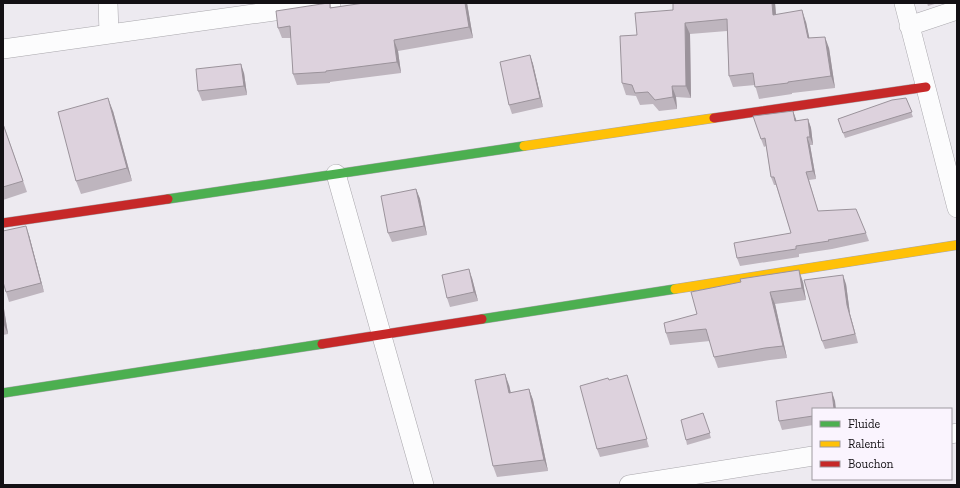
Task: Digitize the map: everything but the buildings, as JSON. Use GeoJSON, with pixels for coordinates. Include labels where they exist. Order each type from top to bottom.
{"type":"FeatureCollection","features":[{"type":"Feature","properties":{"kind":"street"},"geometry":{"type":"LineString","coordinates":[[108,3],[108,34]]}},
{"type":"Feature","properties":{"kind":"street"},"geometry":{"type":"LineString","coordinates":[[3,49],[331,3]]}},
{"type":"Feature","properties":{"kind":"street"},"geometry":{"type":"LineString","coordinates":[[904,3],[957,208]]}},
{"type":"Feature","properties":{"kind":"street"},"geometry":{"type":"LineString","coordinates":[[910,26],[957,10]]}},
{"type":"Feature","properties":{"kind":"street"},"geometry":{"type":"LineString","coordinates":[[3,223],[926,87]]}},
{"type":"Feature","properties":{"kind":"street"},"geometry":{"type":"LineString","coordinates":[[336,174],[424,485]]}},
{"type":"Feature","properties":{"kind":"street"},"geometry":{"type":"LineString","coordinates":[[3,393],[957,245]]}},
{"type":"Feature","properties":{"kind":"street"},"geometry":{"type":"LineString","coordinates":[[629,485],[723,478],[812,456]]}},
{"type":"Feature","properties":{"kind":"traffic: fast"},"geometry":{"type":"LineString","coordinates":[[168,199],[524,146]]}},
{"type":"Feature","properties":{"kind":"traffic: fast"},"geometry":{"type":"LineString","coordinates":[[482,319],[675,289]]}},
{"type":"Feature","properties":{"kind":"traffic: fast"},"geometry":{"type":"LineString","coordinates":[[3,393],[322,344]]}},
{"type":"Feature","properties":{"kind":"traffic: slow"},"geometry":{"type":"LineString","coordinates":[[524,146],[714,118]]}},
{"type":"Feature","properties":{"kind":"traffic: slow"},"geometry":{"type":"LineString","coordinates":[[675,289],[957,245]]}},
{"type":"Feature","properties":{"kind":"traffic: jam"},"geometry":{"type":"LineString","coordinates":[[714,118],[926,87]]}},
{"type":"Feature","properties":{"kind":"traffic: jam"},"geometry":{"type":"LineString","coordinates":[[3,223],[168,199]]}},
{"type":"Feature","properties":{"kind":"traffic: jam"},"geometry":{"type":"LineString","coordinates":[[322,344],[482,319]]}}]}
